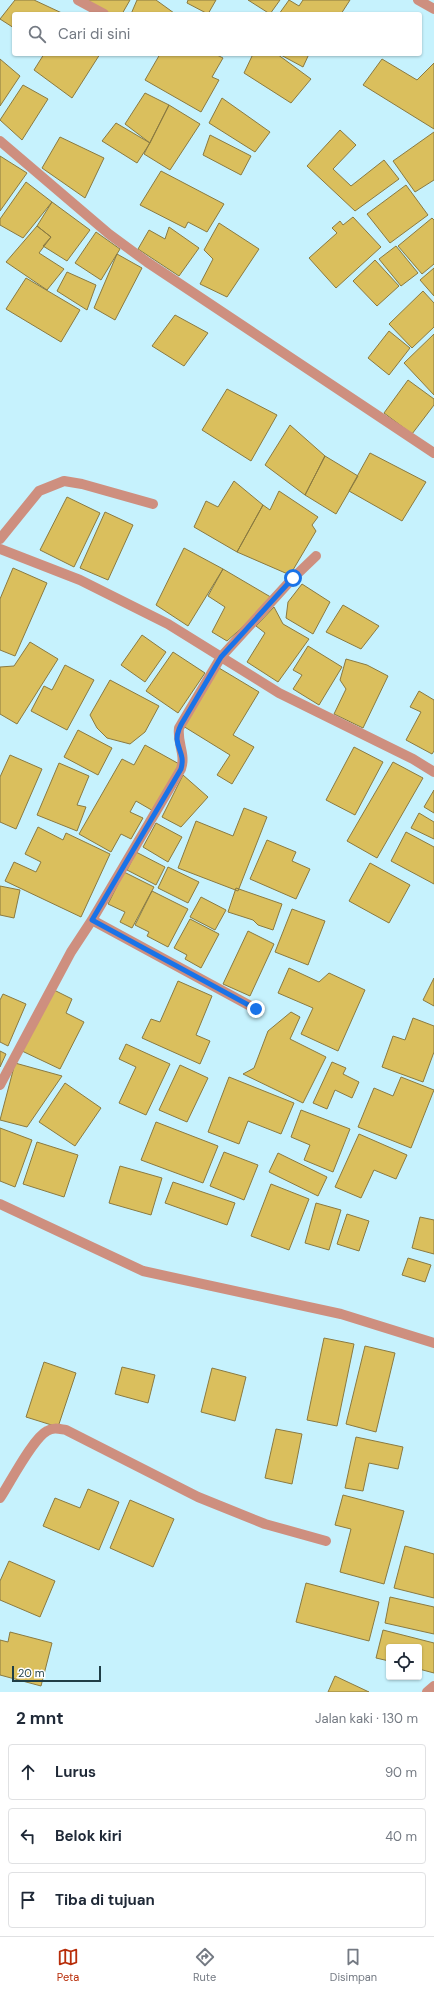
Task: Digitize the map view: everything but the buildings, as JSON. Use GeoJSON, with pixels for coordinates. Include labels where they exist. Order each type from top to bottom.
{"type":"FeatureCollection","features":[{"type":"Feature","properties":{"kind":"street"},"geometry":{"type":"LineString","coordinates":[[78,0],[100,12]]}},
{"type":"Feature","properties":{"kind":"street"},"geometry":{"type":"LineString","coordinates":[[418,0],[434,9]]}},
{"type":"Feature","properties":{"kind":"street"},"geometry":{"type":"LineString","coordinates":[[0,141],[109,234],[147,262],[434,453]]}},
{"type":"Feature","properties":{"kind":"street"},"geometry":{"type":"LineString","coordinates":[[0,539],[39,491],[64,481],[82,484],[153,504]]}},
{"type":"Feature","properties":{"kind":"street"},"geometry":{"type":"LineString","coordinates":[[0,548],[80,580],[168,624],[279,693],[413,759],[434,772]]}},
{"type":"Feature","properties":{"kind":"street"},"geometry":{"type":"LineString","coordinates":[[0,1085],[71,952],[92,920],[181,769],[184,761],[177,739],[179,728],[221,657],[293,578],[316,556]]}},
{"type":"Feature","properties":{"kind":"street"},"geometry":{"type":"LineString","coordinates":[[92,920],[256,1009]]}},
{"type":"Feature","properties":{"kind":"street"},"geometry":{"type":"LineString","coordinates":[[0,1204],[143,1271],[341,1314],[434,1343]]}},
{"type":"Feature","properties":{"kind":"street"},"geometry":{"type":"LineString","coordinates":[[0,1498],[37,1439],[48,1430],[56,1428],[66,1430],[198,1497],[265,1524],[326,1541]]}},
{"type":"Feature","properties":{"kind":"street"},"geometry":{"type":"LineString","coordinates":[[427,1692],[434,1686]]}},
{"type":"Feature","properties":{"kind":"route"},"geometry":{"type":"LineString","coordinates":[[256,1009],[92,920],[181,769],[184,761],[177,739],[179,728],[221,657],[293,578]]}}]}
